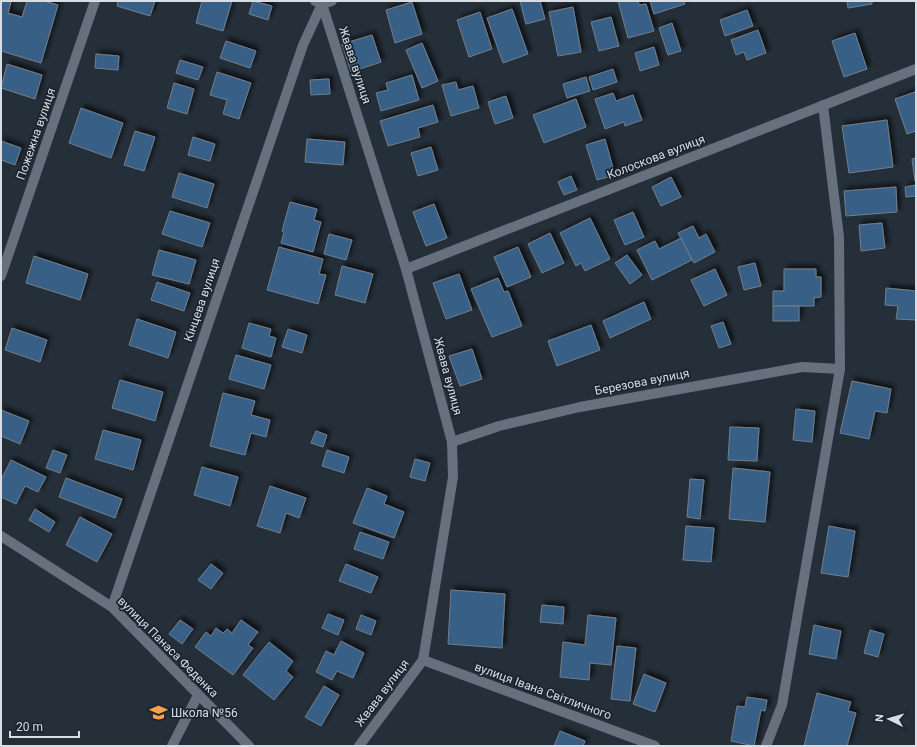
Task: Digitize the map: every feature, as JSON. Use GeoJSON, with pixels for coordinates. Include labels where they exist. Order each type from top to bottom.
{"type":"FeatureCollection","features":[{"type":"Feature","properties":{"kind":"street","name":"Пожежна вулиця"},"geometry":{"type":"LineString","coordinates":[[1,276],[95,1]]}},
{"type":"Feature","properties":{"kind":"street"},"geometry":{"type":"LineString","coordinates":[[319,2],[332,1]]}},
{"type":"Feature","properties":{"kind":"street","name":"Жвава вулиця"},"geometry":{"type":"LineString","coordinates":[[319,2],[406,269],[452,442],[453,477],[423,660],[358,746]]}},
{"type":"Feature","properties":{"kind":"street","name":"Кінцева вулиця"},"geometry":{"type":"LineString","coordinates":[[112,607],[303,45],[319,2]]}},
{"type":"Feature","properties":{"kind":"street","name":"Колоскова вулиця"},"geometry":{"type":"LineString","coordinates":[[406,269],[916,69]]}},
{"type":"Feature","properties":{"kind":"street"},"geometry":{"type":"LineString","coordinates":[[766,746],[782,706],[840,369],[839,237],[823,105]]}},
{"type":"Feature","properties":{"kind":"street","name":"Березова вулиця"},"geometry":{"type":"LineString","coordinates":[[452,442],[499,426],[580,407],[802,367],[840,369]]}},
{"type":"Feature","properties":{"kind":"street","name":"вулиця Панаса Феденка"},"geometry":{"type":"LineString","coordinates":[[1,536],[112,607],[249,746]]}},
{"type":"Feature","properties":{"kind":"street","name":"вулиця Івана Світличного"},"geometry":{"type":"LineString","coordinates":[[423,660],[655,746]]}},
{"type":"Feature","properties":{"kind":"street"},"geometry":{"type":"LineString","coordinates":[[172,746],[198,695]]}},
{"type":"Feature","properties":{"kind":"building"},"geometry":{"type":"Polygon","coordinates":[[[1,1],[11,2],[8,13],[22,17],[27,1],[44,1],[58,5],[41,63],[1,51],[1,1]]]}},
{"type":"Feature","properties":{"kind":"building"},"geometry":{"type":"Polygon","coordinates":[[[118,1],[155,1],[150,16],[117,6],[118,1]]]}},
{"type":"Feature","properties":{"kind":"building"},"geometry":{"type":"Polygon","coordinates":[[[202,1],[232,1],[223,31],[196,23],[202,1]]]}},
{"type":"Feature","properties":{"kind":"building"},"geometry":{"type":"Polygon","coordinates":[[[253,1],[272,6],[268,20],[249,14],[253,1]]]}},
{"type":"Feature","properties":{"kind":"building"},"geometry":{"type":"Polygon","coordinates":[[[520,1],[540,1],[545,19],[526,24],[520,1]]]}},
{"type":"Feature","properties":{"kind":"building"},"geometry":{"type":"Polygon","coordinates":[[[618,1],[638,1],[639,5],[646,4],[654,31],[628,38],[618,1]]]}},
{"type":"Feature","properties":{"kind":"building"},"geometry":{"type":"Polygon","coordinates":[[[650,1],[684,1],[685,4],[654,14],[650,1]]]}},
{"type":"Feature","properties":{"kind":"building"},"geometry":{"type":"Polygon","coordinates":[[[847,1],[872,1],[872,4],[848,8],[847,1]]]}},
{"type":"Feature","properties":{"kind":"building"},"geometry":{"type":"Polygon","coordinates":[[[412,2],[422,34],[395,43],[386,10],[412,2]]]}},
{"type":"Feature","properties":{"kind":"building"},"geometry":{"type":"Polygon","coordinates":[[[573,7],[581,52],[558,56],[549,12],[573,7]]]}},
{"type":"Feature","properties":{"kind":"building"},"geometry":{"type":"Polygon","coordinates":[[[512,9],[528,54],[503,63],[487,18],[512,9]]]}},
{"type":"Feature","properties":{"kind":"building"},"geometry":{"type":"Polygon","coordinates":[[[747,10],[753,26],[725,36],[720,20],[747,10]]]}},
{"type":"Feature","properties":{"kind":"building"},"geometry":{"type":"Polygon","coordinates":[[[480,12],[492,49],[469,57],[457,20],[480,12]]]}},
{"type":"Feature","properties":{"kind":"building"},"geometry":{"type":"Polygon","coordinates":[[[611,17],[619,46],[599,51],[591,22],[611,17]]]}},
{"type":"Feature","properties":{"kind":"building"},"geometry":{"type":"Polygon","coordinates":[[[672,23],[681,51],[668,55],[659,28],[672,23]]]}},
{"type":"Feature","properties":{"kind":"building"},"geometry":{"type":"Polygon","coordinates":[[[758,30],[766,53],[747,60],[744,52],[736,55],[731,40],[758,30]]]}},
{"type":"Feature","properties":{"kind":"building"},"geometry":{"type":"Polygon","coordinates":[[[855,33],[867,69],[844,77],[832,41],[855,33]]]}},
{"type":"Feature","properties":{"kind":"building"},"geometry":{"type":"Polygon","coordinates":[[[372,35],[381,62],[351,72],[342,44],[372,35]]]}},
{"type":"Feature","properties":{"kind":"building"},"geometry":{"type":"Polygon","coordinates":[[[226,41],[256,51],[250,68],[220,58],[226,41]]]}},
{"type":"Feature","properties":{"kind":"building"},"geometry":{"type":"Polygon","coordinates":[[[422,43],[438,81],[422,88],[406,50],[422,43]]]}},
{"type":"Feature","properties":{"kind":"building"},"geometry":{"type":"Polygon","coordinates":[[[654,47],[659,65],[640,71],[635,53],[654,47]]]}},
{"type":"Feature","properties":{"kind":"building"},"geometry":{"type":"Polygon","coordinates":[[[96,54],[119,56],[118,70],[95,68],[96,54]]]}},
{"type":"Feature","properties":{"kind":"building"},"geometry":{"type":"Polygon","coordinates":[[[180,60],[203,67],[198,80],[176,73],[180,60]]]}},
{"type":"Feature","properties":{"kind":"building"},"geometry":{"type":"Polygon","coordinates":[[[7,64],[42,75],[35,99],[1,88],[7,64]]]}},
{"type":"Feature","properties":{"kind":"building"},"geometry":{"type":"Polygon","coordinates":[[[613,69],[617,82],[593,90],[589,77],[613,69]]]}},
{"type":"Feature","properties":{"kind":"building"},"geometry":{"type":"Polygon","coordinates":[[[217,72],[251,83],[239,119],[223,114],[227,100],[210,95],[217,72]]]}},
{"type":"Feature","properties":{"kind":"building"},"geometry":{"type":"Polygon","coordinates":[[[412,75],[419,100],[381,111],[376,93],[388,90],[386,83],[412,75]]]}},
{"type":"Feature","properties":{"kind":"building"},"geometry":{"type":"Polygon","coordinates":[[[586,77],[590,91],[567,98],[563,84],[586,77]]]}},
{"type":"Feature","properties":{"kind":"building"},"geometry":{"type":"Polygon","coordinates":[[[329,79],[330,94],[311,95],[310,80],[329,79]]]}},
{"type":"Feature","properties":{"kind":"building"},"geometry":{"type":"Polygon","coordinates":[[[456,82],[458,90],[473,86],[479,108],[451,116],[442,85],[456,82]]]}},
{"type":"Feature","properties":{"kind":"building"},"geometry":{"type":"Polygon","coordinates":[[[174,83],[194,89],[187,114],[167,108],[174,83]]]}},
{"type":"Feature","properties":{"kind":"building"},"geometry":{"type":"Polygon","coordinates":[[[915,92],[916,131],[907,134],[895,99],[915,92]]]}},
{"type":"Feature","properties":{"kind":"building"},"geometry":{"type":"Polygon","coordinates":[[[613,93],[616,101],[633,95],[642,120],[625,126],[624,122],[605,129],[595,99],[613,93]]]}},
{"type":"Feature","properties":{"kind":"building"},"geometry":{"type":"Polygon","coordinates":[[[506,96],[513,118],[495,124],[488,102],[506,96]]]}},
{"type":"Feature","properties":{"kind":"building"},"geometry":{"type":"Polygon","coordinates":[[[576,99],[586,127],[544,143],[533,115],[576,99]]]}},
{"type":"Feature","properties":{"kind":"building"},"geometry":{"type":"Polygon","coordinates":[[[433,105],[438,122],[418,128],[420,137],[388,146],[380,121],[433,105]]]}},
{"type":"Feature","properties":{"kind":"building"},"geometry":{"type":"Polygon","coordinates":[[[81,108],[123,123],[111,158],[69,143],[81,108]]]}},
{"type":"Feature","properties":{"kind":"building"},"geometry":{"type":"Polygon","coordinates":[[[887,120],[893,167],[849,173],[842,126],[887,120]]]}},
{"type":"Feature","properties":{"kind":"building"},"geometry":{"type":"Polygon","coordinates":[[[135,131],[155,137],[144,171],[124,165],[135,131]]]}},
{"type":"Feature","properties":{"kind":"building"},"geometry":{"type":"Polygon","coordinates":[[[193,137],[215,144],[210,161],[188,155],[193,137]]]}},
{"type":"Feature","properties":{"kind":"building"},"geometry":{"type":"Polygon","coordinates":[[[307,139],[345,142],[343,165],[305,162],[307,139]]]}},
{"type":"Feature","properties":{"kind":"building"},"geometry":{"type":"Polygon","coordinates":[[[605,139],[615,175],[597,180],[586,145],[605,139]]]}},
{"type":"Feature","properties":{"kind":"building"},"geometry":{"type":"Polygon","coordinates":[[[1,141],[21,148],[15,165],[1,160],[1,141]]]}},
{"type":"Feature","properties":{"kind":"building"},"geometry":{"type":"Polygon","coordinates":[[[431,147],[438,170],[418,176],[411,153],[431,147]]]}},
{"type":"Feature","properties":{"kind":"building"},"geometry":{"type":"Polygon","coordinates":[[[916,158],[916,181],[915,181],[912,159],[916,158]]]}},
{"type":"Feature","properties":{"kind":"building"},"geometry":{"type":"Polygon","coordinates":[[[179,173],[214,184],[207,208],[172,197],[179,173]]]}},
{"type":"Feature","properties":{"kind":"building"},"geometry":{"type":"Polygon","coordinates":[[[571,176],[577,190],[564,195],[558,182],[571,176]]]}},
{"type":"Feature","properties":{"kind":"building"},"geometry":{"type":"Polygon","coordinates":[[[671,177],[681,197],[661,206],[652,187],[671,177]]]}},
{"type":"Feature","properties":{"kind":"building"},"geometry":{"type":"Polygon","coordinates":[[[916,185],[916,196],[906,197],[905,187],[916,185]]]}},
{"type":"Feature","properties":{"kind":"building"},"geometry":{"type":"Polygon","coordinates":[[[896,187],[897,212],[846,216],[844,191],[896,187]]]}},
{"type":"Feature","properties":{"kind":"building"},"geometry":{"type":"Polygon","coordinates":[[[290,202],[317,209],[314,220],[321,222],[313,252],[281,243],[284,232],[282,231],[290,202]]]}},
{"type":"Feature","properties":{"kind":"building"},"geometry":{"type":"Polygon","coordinates":[[[434,204],[447,238],[426,246],[413,212],[434,204]]]}},
{"type":"Feature","properties":{"kind":"building"},"geometry":{"type":"Polygon","coordinates":[[[170,211],[210,223],[202,247],[162,234],[170,211]]]}},
{"type":"Feature","properties":{"kind":"building"},"geometry":{"type":"Polygon","coordinates":[[[633,212],[644,237],[625,245],[614,220],[633,212]]]}},
{"type":"Feature","properties":{"kind":"building"},"geometry":{"type":"Polygon","coordinates":[[[590,218],[610,259],[585,271],[581,263],[576,266],[560,233],[590,218]]]}},
{"type":"Feature","properties":{"kind":"building"},"geometry":{"type":"Polygon","coordinates":[[[882,223],[885,248],[861,251],[859,225],[882,223]]]}},
{"type":"Feature","properties":{"kind":"building"},"geometry":{"type":"Polygon","coordinates":[[[693,226],[699,238],[706,234],[715,252],[694,263],[678,233],[693,226]]]}},
{"type":"Feature","properties":{"kind":"building"},"geometry":{"type":"Polygon","coordinates":[[[550,233],[564,263],[542,273],[528,244],[550,233]]]}},
{"type":"Feature","properties":{"kind":"building"},"geometry":{"type":"Polygon","coordinates":[[[329,234],[352,240],[346,260],[324,254],[329,234]]]}},
{"type":"Feature","properties":{"kind":"building"},"geometry":{"type":"Polygon","coordinates":[[[681,238],[692,260],[652,280],[637,250],[655,241],[659,249],[681,238]]]}},
{"type":"Feature","properties":{"kind":"building"},"geometry":{"type":"Polygon","coordinates":[[[279,247],[323,259],[319,274],[326,275],[318,304],[267,290],[279,247]]]}},
{"type":"Feature","properties":{"kind":"building"},"geometry":{"type":"Polygon","coordinates":[[[518,247],[531,277],[507,287],[494,257],[518,247]]]}},
{"type":"Feature","properties":{"kind":"building"},"geometry":{"type":"Polygon","coordinates":[[[159,250],[196,260],[189,284],[152,275],[159,250]]]}},
{"type":"Feature","properties":{"kind":"building"},"geometry":{"type":"Polygon","coordinates":[[[627,255],[642,275],[630,284],[615,263],[627,255]]]}},
{"type":"Feature","properties":{"kind":"building"},"geometry":{"type":"Polygon","coordinates":[[[34,256],[88,274],[80,300],[26,283],[34,256]]]}},
{"type":"Feature","properties":{"kind":"building"},"geometry":{"type":"Polygon","coordinates":[[[755,263],[761,286],[744,290],[738,267],[755,263]]]}},
{"type":"Feature","properties":{"kind":"building"},"geometry":{"type":"Polygon","coordinates":[[[342,266],[373,274],[365,303],[335,295],[342,266]]]}},
{"type":"Feature","properties":{"kind":"building"},"geometry":{"type":"Polygon","coordinates":[[[715,269],[727,295],[704,306],[691,280],[715,269]]]}},
{"type":"Feature","properties":{"kind":"building"},"geometry":{"type":"Polygon","coordinates":[[[784,269],[816,269],[816,277],[821,277],[821,297],[814,298],[814,306],[773,306],[773,291],[784,291],[784,269]]]}},
{"type":"Feature","properties":{"kind":"building"},"geometry":{"type":"Polygon","coordinates":[[[459,274],[472,310],[446,319],[433,283],[459,274]]]}},
{"type":"Feature","properties":{"kind":"building"},"geometry":{"type":"Polygon","coordinates":[[[498,278],[504,292],[508,291],[522,326],[492,337],[471,289],[498,278]]]}},
{"type":"Feature","properties":{"kind":"building"},"geometry":{"type":"Polygon","coordinates":[[[157,282],[190,293],[184,311],[151,300],[157,282]]]}},
{"type":"Feature","properties":{"kind":"building"},"geometry":{"type":"Polygon","coordinates":[[[886,288],[916,291],[916,320],[896,319],[898,306],[885,305],[886,288]]]}},
{"type":"Feature","properties":{"kind":"building"},"geometry":{"type":"Polygon","coordinates":[[[644,302],[651,319],[610,338],[603,321],[644,302]]]}},
{"type":"Feature","properties":{"kind":"building"},"geometry":{"type":"Polygon","coordinates":[[[773,306],[799,306],[799,321],[773,321],[773,306]]]}},
{"type":"Feature","properties":{"kind":"building"},"geometry":{"type":"Polygon","coordinates":[[[137,319],[176,332],[168,358],[129,345],[137,319]]]}},
{"type":"Feature","properties":{"kind":"building"},"geometry":{"type":"Polygon","coordinates":[[[723,322],[731,344],[719,348],[711,326],[723,322]]]}},
{"type":"Feature","properties":{"kind":"building"},"geometry":{"type":"Polygon","coordinates":[[[249,323],[271,329],[269,336],[276,338],[271,357],[242,348],[249,323]]]}},
{"type":"Feature","properties":{"kind":"building"},"geometry":{"type":"Polygon","coordinates":[[[591,325],[600,350],[557,366],[548,341],[591,325]]]}},
{"type":"Feature","properties":{"kind":"building"},"geometry":{"type":"Polygon","coordinates":[[[12,328],[47,340],[40,362],[5,350],[12,328]]]}},
{"type":"Feature","properties":{"kind":"building"},"geometry":{"type":"Polygon","coordinates":[[[288,329],[307,335],[302,353],[282,347],[288,329]]]}},
{"type":"Feature","properties":{"kind":"building"},"geometry":{"type":"Polygon","coordinates":[[[472,349],[482,379],[460,386],[449,356],[472,349]]]}},
{"type":"Feature","properties":{"kind":"building"},"geometry":{"type":"Polygon","coordinates":[[[236,355],[271,365],[264,389],[229,379],[236,355]]]}},
{"type":"Feature","properties":{"kind":"building"},"geometry":{"type":"Polygon","coordinates":[[[120,380],[163,392],[155,421],[112,408],[120,380]]]}},
{"type":"Feature","properties":{"kind":"building"},"geometry":{"type":"Polygon","coordinates":[[[852,381],[891,389],[887,413],[875,411],[869,439],[840,433],[852,381]]]}},
{"type":"Feature","properties":{"kind":"building"},"geometry":{"type":"Polygon","coordinates":[[[223,393],[255,401],[251,415],[270,420],[266,437],[251,433],[245,455],[210,446],[223,393]]]}},
{"type":"Feature","properties":{"kind":"building"},"geometry":{"type":"Polygon","coordinates":[[[796,409],[815,411],[812,442],[793,440],[796,409]]]}},
{"type":"Feature","properties":{"kind":"building"},"geometry":{"type":"Polygon","coordinates":[[[1,410],[29,421],[20,444],[1,436],[1,410]]]}},
{"type":"Feature","properties":{"kind":"building"},"geometry":{"type":"Polygon","coordinates":[[[730,427],[759,428],[757,461],[728,460],[730,427]]]}},
{"type":"Feature","properties":{"kind":"building"},"geometry":{"type":"Polygon","coordinates":[[[103,430],[141,440],[133,470],[95,459],[103,430]]]}},
{"type":"Feature","properties":{"kind":"building"},"geometry":{"type":"Polygon","coordinates":[[[316,431],[327,435],[323,447],[311,443],[316,431]]]}},
{"type":"Feature","properties":{"kind":"building"},"geometry":{"type":"Polygon","coordinates":[[[53,450],[67,455],[60,473],[46,468],[53,450]]]}},
{"type":"Feature","properties":{"kind":"building"},"geometry":{"type":"Polygon","coordinates":[[[327,450],[349,457],[344,473],[322,466],[327,450]]]}},
{"type":"Feature","properties":{"kind":"building"},"geometry":{"type":"Polygon","coordinates":[[[415,459],[430,463],[425,481],[410,477],[415,459]]]}},
{"type":"Feature","properties":{"kind":"building"},"geometry":{"type":"Polygon","coordinates":[[[11,460],[46,477],[38,492],[25,486],[16,504],[1,497],[1,480],[11,460]]]}},
{"type":"Feature","properties":{"kind":"building"},"geometry":{"type":"Polygon","coordinates":[[[202,467],[238,477],[230,506],[194,495],[202,467]]]}},
{"type":"Feature","properties":{"kind":"building"},"geometry":{"type":"Polygon","coordinates":[[[733,468],[770,472],[765,522],[729,519],[733,468]]]}},
{"type":"Feature","properties":{"kind":"building"},"geometry":{"type":"Polygon","coordinates":[[[66,478],[122,499],[115,518],[59,497],[66,478]]]}},
{"type":"Feature","properties":{"kind":"building"},"geometry":{"type":"Polygon","coordinates":[[[690,479],[704,480],[700,519],[687,517],[690,479]]]}},
{"type":"Feature","properties":{"kind":"building"},"geometry":{"type":"Polygon","coordinates":[[[270,486],[306,498],[299,518],[286,513],[280,533],[257,526],[270,486]]]}},
{"type":"Feature","properties":{"kind":"building"},"geometry":{"type":"Polygon","coordinates":[[[367,488],[387,496],[384,504],[404,512],[394,538],[353,523],[367,488]]]}},
{"type":"Feature","properties":{"kind":"building"},"geometry":{"type":"Polygon","coordinates":[[[35,509],[55,522],[49,532],[29,520],[35,509]]]}},
{"type":"Feature","properties":{"kind":"building"},"geometry":{"type":"Polygon","coordinates":[[[80,517],[112,534],[97,562],[66,545],[80,517]]]}},
{"type":"Feature","properties":{"kind":"building"},"geometry":{"type":"Polygon","coordinates":[[[686,526],[714,528],[711,562],[683,560],[686,526]]]}},
{"type":"Feature","properties":{"kind":"building"},"geometry":{"type":"Polygon","coordinates":[[[829,526],[855,531],[848,577],[821,573],[829,526]]]}},
{"type":"Feature","properties":{"kind":"building"},"geometry":{"type":"Polygon","coordinates":[[[360,532],[389,542],[383,559],[354,549],[360,532]]]}},
{"type":"Feature","properties":{"kind":"building"},"geometry":{"type":"Polygon","coordinates":[[[211,564],[223,573],[211,589],[198,580],[211,564]]]}},
{"type":"Feature","properties":{"kind":"building"},"geometry":{"type":"Polygon","coordinates":[[[346,564],[378,577],[371,593],[339,581],[346,564]]]}},
{"type":"Feature","properties":{"kind":"building"},"geometry":{"type":"Polygon","coordinates":[[[451,590],[505,594],[502,648],[448,644],[451,590]]]}},
{"type":"Feature","properties":{"kind":"building"},"geometry":{"type":"Polygon","coordinates":[[[542,605],[564,607],[563,624],[540,622],[542,605]]]}},
{"type":"Feature","properties":{"kind":"building"},"geometry":{"type":"Polygon","coordinates":[[[328,614],[344,620],[338,635],[322,628],[328,614]]]}},
{"type":"Feature","properties":{"kind":"building"},"geometry":{"type":"Polygon","coordinates":[[[361,615],[376,621],[371,635],[356,629],[361,615]]]}},
{"type":"Feature","properties":{"kind":"building"},"geometry":{"type":"Polygon","coordinates":[[[588,615],[616,618],[611,665],[590,663],[589,680],[560,677],[563,642],[585,645],[588,615]]]}},
{"type":"Feature","properties":{"kind":"building"},"geometry":{"type":"Polygon","coordinates":[[[180,620],[193,629],[182,644],[169,634],[180,620]]]}},
{"type":"Feature","properties":{"kind":"building"},"geometry":{"type":"Polygon","coordinates":[[[241,620],[258,632],[248,645],[253,648],[233,675],[195,647],[206,632],[211,636],[216,628],[223,633],[227,629],[232,633],[241,620]]]}},
{"type":"Feature","properties":{"kind":"building"},"geometry":{"type":"Polygon","coordinates":[[[814,625],[841,631],[836,659],[809,654],[814,625]]]}},
{"type":"Feature","properties":{"kind":"building"},"geometry":{"type":"Polygon","coordinates":[[[870,630],[884,634],[878,657],[864,653],[870,630]]]}},
{"type":"Feature","properties":{"kind":"building"},"geometry":{"type":"Polygon","coordinates":[[[341,641],[364,653],[353,678],[337,671],[332,680],[316,672],[326,651],[334,655],[341,641]]]}},
{"type":"Feature","properties":{"kind":"building"},"geometry":{"type":"Polygon","coordinates":[[[269,642],[293,661],[286,671],[293,677],[274,700],[243,675],[269,642]]]}},
{"type":"Feature","properties":{"kind":"building"},"geometry":{"type":"Polygon","coordinates":[[[617,646],[636,648],[630,701],[611,699],[617,646]]]}},
{"type":"Feature","properties":{"kind":"building"},"geometry":{"type":"Polygon","coordinates":[[[644,674],[666,683],[655,712],[633,704],[644,674]]]}},
{"type":"Feature","properties":{"kind":"building"},"geometry":{"type":"Polygon","coordinates":[[[324,686],[339,695],[321,726],[305,717],[324,686]]]}},
{"type":"Feature","properties":{"kind":"building"},"geometry":{"type":"Polygon","coordinates":[[[817,693],[851,702],[848,711],[856,713],[847,746],[804,746],[817,693]]]}},
{"type":"Feature","properties":{"kind":"building"},"geometry":{"type":"Polygon","coordinates":[[[747,697],[767,700],[765,711],[761,710],[754,746],[731,741],[737,706],[745,707],[747,697]]]}},
{"type":"Feature","properties":{"kind":"building"},"geometry":{"type":"Polygon","coordinates":[[[560,731],[585,741],[583,746],[554,746],[560,731]]]}},
{"type":"Feature","properties":{"kind":"place","name":"Школа №56"},"geometry":{"type":"Point","coordinates":[158,713]}}]}
